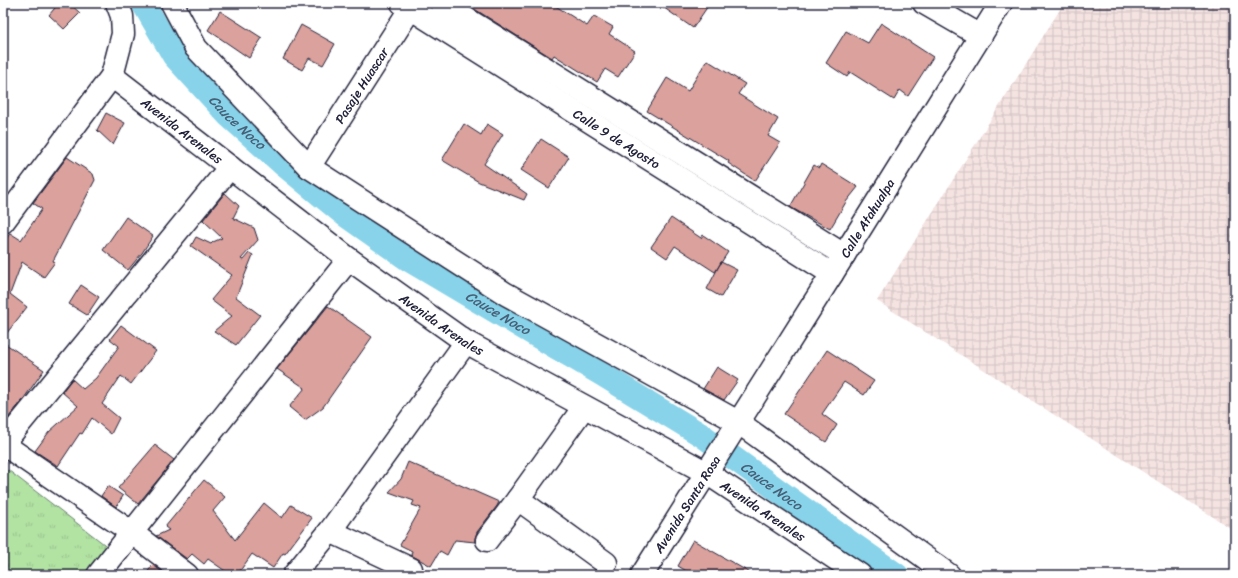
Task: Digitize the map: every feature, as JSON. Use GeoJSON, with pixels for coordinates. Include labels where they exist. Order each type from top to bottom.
{"type":"FeatureCollection","features":[{"type":"Feature","properties":{"kind":"street"},"geometry":{"type":"LineString","coordinates":[[3,222],[112,76],[123,34],[122,16],[118,3]]}},
{"type":"Feature","properties":{"kind":"street"},"geometry":{"type":"LineString","coordinates":[[172,3],[196,48],[309,167],[506,294],[735,427],[949,575]]}},
{"type":"Feature","properties":{"kind":"street","name":"Calle 9 de Agosto"},"geometry":{"type":"LineString","coordinates":[[441,3],[844,256]]}},
{"type":"Feature","properties":{"kind":"street"},"geometry":{"type":"LineString","coordinates":[[924,3],[981,36]]}},
{"type":"Feature","properties":{"kind":"street","name":"Calle Atahualpa"},"geometry":{"type":"LineString","coordinates":[[735,427],[844,256],[1001,3]]}},
{"type":"Feature","properties":{"kind":"street","name":"Pasaje Huascar"},"geometry":{"type":"LineString","coordinates":[[309,167],[409,5]]}},
{"type":"Feature","properties":{"kind":"street","name":"Calle 9 de Agosto"},"geometry":{"type":"LineString","coordinates":[[409,5],[832,274]]}},
{"type":"Feature","properties":{"kind":"street","name":"Avenida Arenales"},"geometry":{"type":"LineString","coordinates":[[112,76],[349,259],[466,342],[584,407],[710,469],[860,575]]}},
{"type":"Feature","properties":{"kind":"street"},"geometry":{"type":"LineString","coordinates":[[187,575],[131,532],[3,444],[230,167]]}},
{"type":"Feature","properties":{"kind":"street"},"geometry":{"type":"LineString","coordinates":[[98,575],[349,259]]}},
{"type":"Feature","properties":{"kind":"street"},"geometry":{"type":"LineString","coordinates":[[294,575],[330,531],[466,342]]}},
{"type":"Feature","properties":{"kind":"street"},"geometry":{"type":"LineString","coordinates":[[487,540],[584,407]]}},
{"type":"Feature","properties":{"kind":"street","name":"Avenida Santa Rosa"},"geometry":{"type":"LineString","coordinates":[[642,575],[735,427]]}},
{"type":"Feature","properties":{"kind":"street"},"geometry":{"type":"LineString","coordinates":[[518,499],[606,563]]}},
{"type":"Feature","properties":{"kind":"street"},"geometry":{"type":"LineString","coordinates":[[330,531],[411,569]]}},
{"type":"Feature","properties":{"kind":"shaded area"},"geometry":{"type":"Polygon","coordinates":[[[1064,3],[1235,3],[1235,531],[877,301],[1064,3]]]}},
{"type":"Feature","properties":{"kind":"green space"},"geometry":{"type":"Polygon","coordinates":[[[8,470],[113,551],[94,575],[3,575],[3,477],[8,470]]]}},
{"type":"Feature","properties":{"kind":"building"},"geometry":{"type":"Polygon","coordinates":[[[59,3],[69,3],[80,13],[64,29],[49,15],[59,3]]]}},
{"type":"Feature","properties":{"kind":"building"},"geometry":{"type":"Polygon","coordinates":[[[465,3],[551,3],[587,26],[594,16],[613,27],[609,34],[635,51],[618,77],[605,69],[597,82],[554,55],[552,58],[465,3]]]}},
{"type":"Feature","properties":{"kind":"building"},"geometry":{"type":"Polygon","coordinates":[[[657,3],[710,3],[693,28],[657,3]]]}},
{"type":"Feature","properties":{"kind":"building"},"geometry":{"type":"Polygon","coordinates":[[[220,11],[262,38],[249,58],[208,30],[220,11]]]}},
{"type":"Feature","properties":{"kind":"building"},"geometry":{"type":"Polygon","coordinates":[[[881,23],[933,57],[908,96],[900,90],[894,100],[850,72],[847,77],[826,63],[846,31],[868,43],[881,23]]]}},
{"type":"Feature","properties":{"kind":"building"},"geometry":{"type":"Polygon","coordinates":[[[301,25],[335,44],[323,65],[309,58],[302,70],[283,59],[301,25]]]}},
{"type":"Feature","properties":{"kind":"building"},"geometry":{"type":"Polygon","coordinates":[[[707,60],[745,84],[738,94],[778,119],[768,136],[780,143],[755,181],[728,163],[729,161],[647,111],[667,78],[688,91],[707,60]]]}},
{"type":"Feature","properties":{"kind":"building"},"geometry":{"type":"Polygon","coordinates":[[[106,113],[125,123],[113,145],[97,130],[106,113]]]}},
{"type":"Feature","properties":{"kind":"building"},"geometry":{"type":"Polygon","coordinates":[[[464,124],[481,135],[487,124],[503,134],[484,164],[527,194],[524,200],[479,182],[442,160],[464,124]]]}},
{"type":"Feature","properties":{"kind":"building"},"geometry":{"type":"Polygon","coordinates":[[[541,139],[569,157],[549,188],[521,170],[541,139]]]}},
{"type":"Feature","properties":{"kind":"building"},"geometry":{"type":"Polygon","coordinates":[[[67,157],[93,174],[95,180],[53,261],[55,262],[44,277],[22,262],[10,294],[27,307],[3,338],[3,244],[10,233],[21,240],[42,209],[33,203],[67,157]]]}},
{"type":"Feature","properties":{"kind":"building"},"geometry":{"type":"Polygon","coordinates":[[[821,164],[858,187],[846,202],[830,229],[790,207],[814,165],[819,168],[821,164]]]}},
{"type":"Feature","properties":{"kind":"building"},"geometry":{"type":"Polygon","coordinates":[[[225,193],[239,206],[233,218],[254,228],[258,240],[241,259],[243,260],[249,253],[253,255],[236,297],[260,315],[236,345],[214,331],[232,316],[211,300],[232,275],[191,246],[196,237],[211,244],[222,238],[203,220],[225,193]]]}},
{"type":"Feature","properties":{"kind":"building"},"geometry":{"type":"Polygon","coordinates":[[[126,217],[153,236],[142,253],[128,270],[103,250],[126,217]]]}},
{"type":"Feature","properties":{"kind":"building"},"geometry":{"type":"Polygon","coordinates":[[[671,218],[701,238],[703,235],[728,252],[715,272],[675,246],[667,258],[651,247],[671,218]]]}},
{"type":"Feature","properties":{"kind":"building"},"geometry":{"type":"Polygon","coordinates":[[[721,262],[737,270],[721,297],[707,289],[721,262]]]}},
{"type":"Feature","properties":{"kind":"building"},"geometry":{"type":"Polygon","coordinates":[[[81,285],[99,297],[87,315],[69,304],[81,285]]]}},
{"type":"Feature","properties":{"kind":"building"},"geometry":{"type":"Polygon","coordinates":[[[328,306],[372,337],[323,407],[305,420],[289,407],[305,388],[277,369],[328,306]]]}},
{"type":"Feature","properties":{"kind":"building"},"geometry":{"type":"Polygon","coordinates":[[[121,325],[156,351],[131,384],[121,376],[102,404],[119,418],[111,434],[92,418],[58,466],[35,451],[49,432],[78,406],[62,392],[72,379],[83,389],[96,378],[119,346],[110,339],[121,325]]]}},
{"type":"Feature","properties":{"kind":"building"},"geometry":{"type":"Polygon","coordinates":[[[3,342],[44,370],[22,401],[3,424],[3,342]]]}},
{"type":"Feature","properties":{"kind":"building"},"geometry":{"type":"Polygon","coordinates":[[[827,350],[874,381],[864,395],[844,382],[822,414],[837,425],[826,442],[784,414],[827,350]]]}},
{"type":"Feature","properties":{"kind":"building"},"geometry":{"type":"Polygon","coordinates":[[[717,367],[738,380],[724,400],[703,389],[717,367]]]}},
{"type":"Feature","properties":{"kind":"building"},"geometry":{"type":"Polygon","coordinates":[[[155,445],[174,460],[138,504],[118,488],[155,445]]]}},
{"type":"Feature","properties":{"kind":"building"},"geometry":{"type":"Polygon","coordinates":[[[408,462],[499,502],[477,532],[475,542],[455,540],[447,555],[440,551],[431,566],[411,555],[412,551],[400,545],[421,508],[412,505],[414,501],[389,492],[401,479],[408,462]]]}},
{"type":"Feature","properties":{"kind":"building"},"geometry":{"type":"Polygon","coordinates":[[[204,480],[225,497],[213,511],[235,540],[264,503],[282,518],[291,505],[312,518],[285,554],[283,553],[273,568],[252,554],[237,575],[231,575],[208,559],[204,564],[192,554],[187,559],[156,536],[169,530],[165,527],[204,480]]]}},
{"type":"Feature","properties":{"kind":"building"},"geometry":{"type":"Polygon","coordinates":[[[108,486],[123,496],[116,507],[101,496],[108,486]]]}},
{"type":"Feature","properties":{"kind":"building"},"geometry":{"type":"Polygon","coordinates":[[[693,540],[754,575],[693,575],[678,566],[693,540]]]}},
{"type":"Feature","properties":{"kind":"building"},"geometry":{"type":"Polygon","coordinates":[[[153,565],[166,575],[145,575],[153,565]]]}},
{"type":"Feature","properties":{"kind":"waterway","name":"Cauce Noco"},"geometry":{"type":"LineString","coordinates":[[143,3],[174,56],[228,115],[284,165],[345,215],[409,260],[703,436],[897,575]]}}]}
